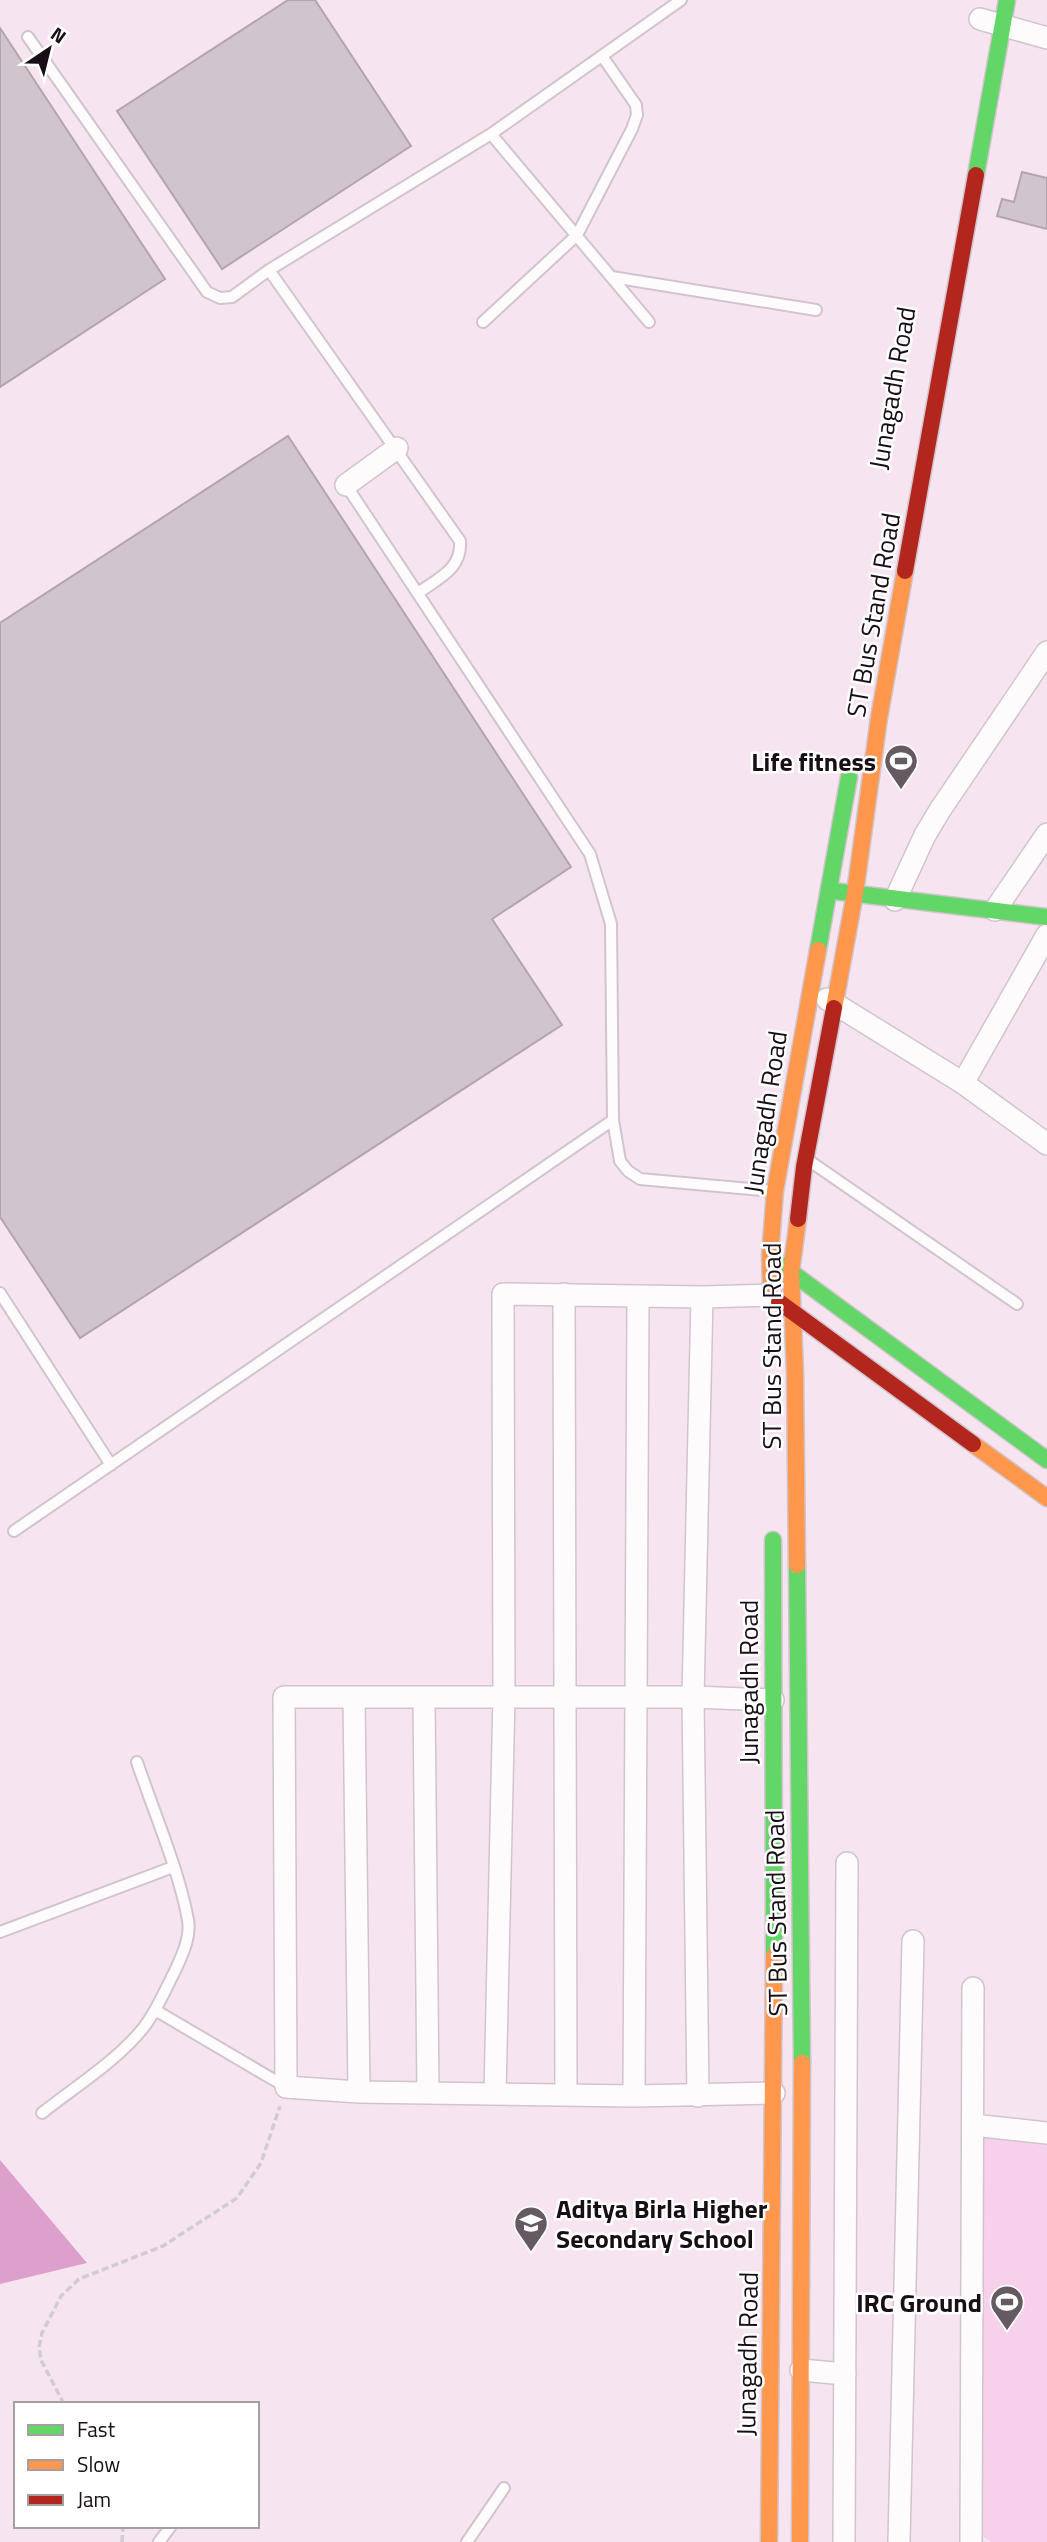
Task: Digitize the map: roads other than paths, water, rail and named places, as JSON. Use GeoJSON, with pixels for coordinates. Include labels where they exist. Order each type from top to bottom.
{"type":"FeatureCollection","features":[{"type":"Feature","properties":{"kind":"main road","name":"ST Bus Stand Road"},"geometry":{"type":"LineString","coordinates":[[800,2542],[803,2127],[795,1373],[791,1272],[806,1158],[855,893],[879,718],[1007,0]]}},
{"type":"Feature","properties":{"kind":"main road","name":"Junagadh Road"},"geometry":{"type":"LineString","coordinates":[[772,1304],[770,1256],[775,1191],[851,768]]}},
{"type":"Feature","properties":{"kind":"main road"},"geometry":{"type":"LineString","coordinates":[[830,890],[1047,917]]}},
{"type":"Feature","properties":{"kind":"main road"},"geometry":{"type":"LineString","coordinates":[[770,1256],[1047,1460]]}},
{"type":"Feature","properties":{"kind":"main road"},"geometry":{"type":"LineString","coordinates":[[772,1304],[791,1311],[1047,1498]]}},
{"type":"Feature","properties":{"kind":"main road","name":"Junagadh Road"},"geometry":{"type":"LineString","coordinates":[[769,2542],[774,2093],[773,1521]]}},
{"type":"Feature","properties":{"kind":"street"},"geometry":{"type":"LineString","coordinates":[[980,17],[1047,38]]}},
{"type":"Feature","properties":{"kind":"street"},"geometry":{"type":"LineString","coordinates":[[346,485],[397,448]]}},
{"type":"Feature","properties":{"kind":"street"},"geometry":{"type":"LineString","coordinates":[[895,900],[925,835],[940,810],[1047,652]]}},
{"type":"Feature","properties":{"kind":"street"},"geometry":{"type":"LineString","coordinates":[[995,910],[1047,834]]}},
{"type":"Feature","properties":{"kind":"street"},"geometry":{"type":"LineString","coordinates":[[963,1083],[1047,935]]}},
{"type":"Feature","properties":{"kind":"street"},"geometry":{"type":"LineString","coordinates":[[810,988],[963,1083],[1047,1144]]}},
{"type":"Feature","properties":{"kind":"street"},"geometry":{"type":"LineString","coordinates":[[495,2094],[503,1696],[503,1294],[702,1297],[772,1304]]}},
{"type":"Feature","properties":{"kind":"street"},"geometry":{"type":"LineString","coordinates":[[564,1294],[566,2095]]}},
{"type":"Feature","properties":{"kind":"street"},"geometry":{"type":"LineString","coordinates":[[634,2096],[638,1296]]}},
{"type":"Feature","properties":{"kind":"street"},"geometry":{"type":"LineString","coordinates":[[698,2096],[693,1696],[702,1297]]}},
{"type":"Feature","properties":{"kind":"street"},"geometry":{"type":"LineString","coordinates":[[773,1700],[693,1696],[284,1697],[286,2087],[359,2092],[634,2096],[774,2093]]}},
{"type":"Feature","properties":{"kind":"street"},"geometry":{"type":"LineString","coordinates":[[354,1698],[359,2092]]}},
{"type":"Feature","properties":{"kind":"street"},"geometry":{"type":"LineString","coordinates":[[424,1698],[428,2093]]}},
{"type":"Feature","properties":{"kind":"street"},"geometry":{"type":"LineString","coordinates":[[844,2542],[847,1863]]}},
{"type":"Feature","properties":{"kind":"street"},"geometry":{"type":"LineString","coordinates":[[899,2542],[913,1941]]}},
{"type":"Feature","properties":{"kind":"street"},"geometry":{"type":"LineString","coordinates":[[971,2542],[973,1988]]}},
{"type":"Feature","properties":{"kind":"street"},"geometry":{"type":"LineString","coordinates":[[972,2125],[1047,2133]]}},
{"type":"Feature","properties":{"kind":"street"},"geometry":{"type":"LineString","coordinates":[[801,2370],[845,2374]]}},
{"type":"Feature","properties":{"kind":"lane"},"geometry":{"type":"LineString","coordinates":[[27,37],[207,292],[220,298],[232,297],[270,270],[491,134],[681,0]]}},
{"type":"Feature","properties":{"kind":"lane"},"geometry":{"type":"LineString","coordinates":[[483,322],[577,235],[632,128],[637,115],[636,105],[601,56]]}},
{"type":"Feature","properties":{"kind":"lane"},"geometry":{"type":"LineString","coordinates":[[491,134],[649,322]]}},
{"type":"Feature","properties":{"kind":"lane"},"geometry":{"type":"LineString","coordinates":[[270,270],[460,541],[461,554],[455,565],[418,593]]}},
{"type":"Feature","properties":{"kind":"lane"},"geometry":{"type":"LineString","coordinates":[[612,277],[816,310]]}},
{"type":"Feature","properties":{"kind":"lane"},"geometry":{"type":"LineString","coordinates":[[346,485],[590,854],[611,924],[613,1120],[620,1161],[640,1179],[775,1191]]}},
{"type":"Feature","properties":{"kind":"lane"},"geometry":{"type":"LineString","coordinates":[[14,1531],[613,1120]]}},
{"type":"Feature","properties":{"kind":"lane"},"geometry":{"type":"LineString","coordinates":[[806,1158],[1017,1304]]}},
{"type":"Feature","properties":{"kind":"lane"},"geometry":{"type":"LineString","coordinates":[[0,1293],[111,1465]]}},
{"type":"Feature","properties":{"kind":"lane"},"geometry":{"type":"LineString","coordinates":[[42,2113],[128,2045],[155,2010],[184,1952],[188,1920],[137,1762]]}},
{"type":"Feature","properties":{"kind":"lane"},"geometry":{"type":"LineString","coordinates":[[0,1932],[173,1867]]}},
{"type":"Feature","properties":{"kind":"lane"},"geometry":{"type":"LineString","coordinates":[[155,2010],[286,2087]]}},
{"type":"Feature","properties":{"kind":"lane"},"geometry":{"type":"LineString","coordinates":[[467,2542],[504,2488]]}},
{"type":"Feature","properties":{"kind":"place","name":"Life fitness"},"geometry":{"type":"Point","coordinates":[901,791]}},
{"type":"Feature","properties":{"kind":"place","name":"Aditya Birla Higher Secondary School"},"geometry":{"type":"Point","coordinates":[531,2253]}},
{"type":"Feature","properties":{"kind":"place","name":"IRC Ground"},"geometry":{"type":"Point","coordinates":[1007,2332]}}]}
